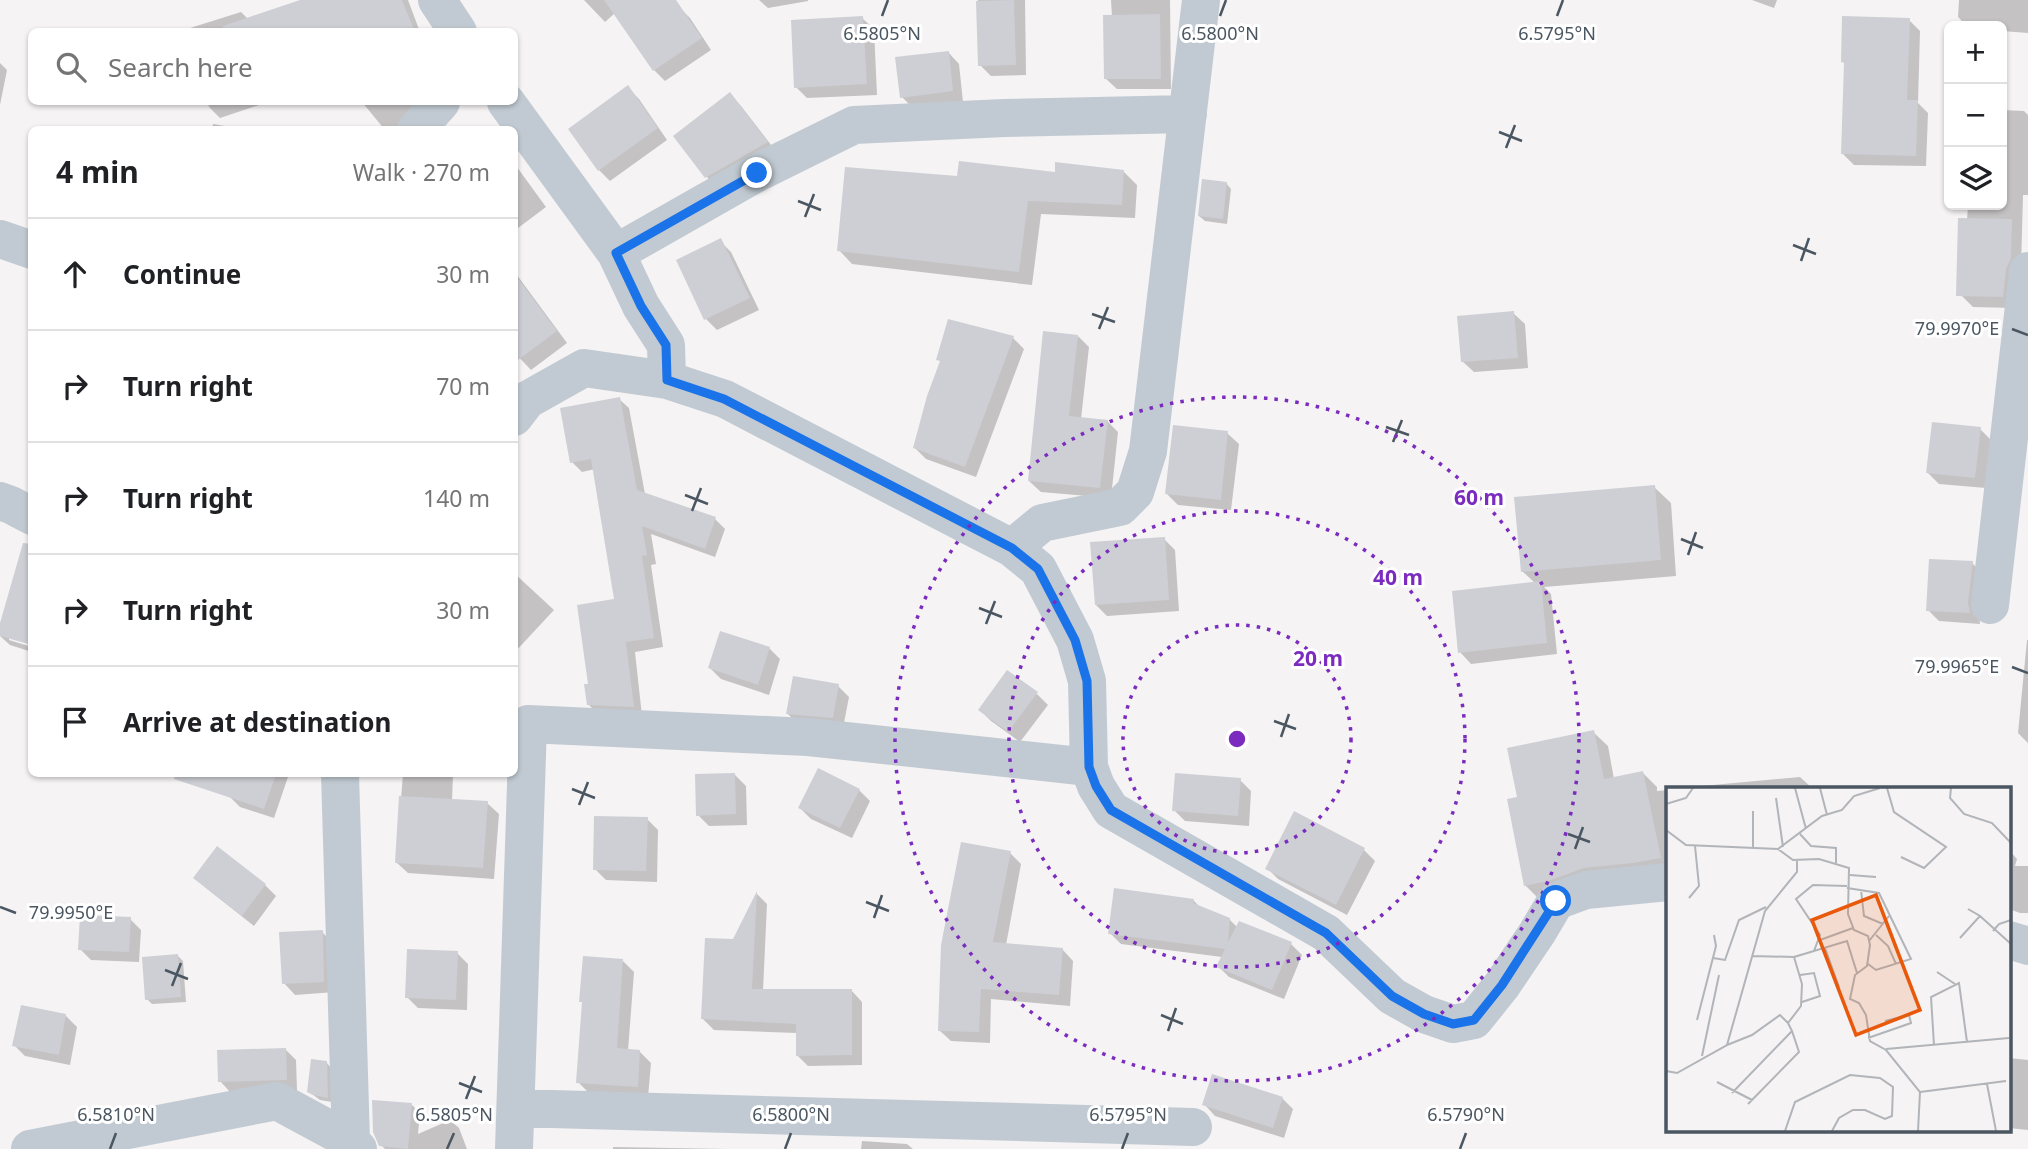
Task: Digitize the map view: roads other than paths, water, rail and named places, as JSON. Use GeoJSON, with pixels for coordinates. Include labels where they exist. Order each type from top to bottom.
{"type":"FeatureCollection","features":[{"type":"Feature","properties":{"kind":"street"},"geometry":{"type":"LineString","coordinates":[[437,0],[455,28]]}},
{"type":"Feature","properties":{"kind":"street"},"geometry":{"type":"LineString","coordinates":[[1012,548],[1042,523],[1120,507],[1135,492],[1148,451],[1201,0]]}},
{"type":"Feature","properties":{"kind":"street"},"geometry":{"type":"LineString","coordinates":[[420,126],[438,105]]}},
{"type":"Feature","properties":{"kind":"street"},"geometry":{"type":"LineString","coordinates":[[508,105],[616,253],[641,306],[666,345],[667,380]]}},
{"type":"Feature","properties":{"kind":"street"},"geometry":{"type":"LineString","coordinates":[[616,253],[757,173],[855,125],[1188,114]]}},
{"type":"Feature","properties":{"kind":"street"},"geometry":{"type":"LineString","coordinates":[[0,239],[28,249]]}},
{"type":"Feature","properties":{"kind":"street"},"geometry":{"type":"LineString","coordinates":[[1990,606],[2028,271]]}},
{"type":"Feature","properties":{"kind":"street"},"geometry":{"type":"LineString","coordinates":[[518,412],[527,400],[584,368],[667,380],[724,399],[1012,548],[1038,569],[1075,640],[1087,681],[1089,767],[1096,786],[1111,810],[1326,933],[1392,996],[1424,1014],[1453,1024],[1474,1020],[1502,985],[1556,901],[1586,890],[1666,882]]}},
{"type":"Feature","properties":{"kind":"street"},"geometry":{"type":"LineString","coordinates":[[0,501],[28,514]]}},
{"type":"Feature","properties":{"kind":"street"},"geometry":{"type":"LineString","coordinates":[[514,1149],[528,723],[808,737],[1089,767]]}},
{"type":"Feature","properties":{"kind":"street"},"geometry":{"type":"LineString","coordinates":[[340,777],[355,1145]]}},
{"type":"Feature","properties":{"kind":"street"},"geometry":{"type":"LineString","coordinates":[[2010,940],[2028,946]]}},
{"type":"Feature","properties":{"kind":"street"},"geometry":{"type":"LineString","coordinates":[[30,1149],[277,1101],[355,1145]]}},
{"type":"Feature","properties":{"kind":"street"},"geometry":{"type":"LineString","coordinates":[[516,1108],[1193,1127]]}}]}
